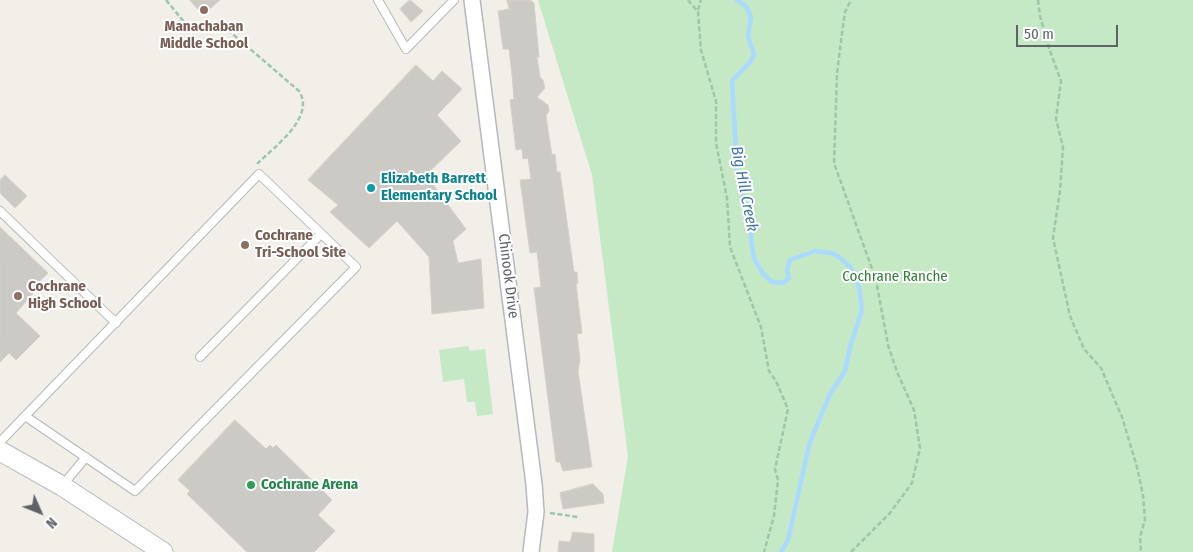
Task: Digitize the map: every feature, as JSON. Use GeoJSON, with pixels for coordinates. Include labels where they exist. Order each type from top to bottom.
{"type":"FeatureCollection","features":[{"type":"Feature","properties":{"kind":"street","name":"Chinook Drive"},"geometry":{"type":"LineString","coordinates":[[472,0],[534,484],[536,512],[531,552]]}},
{"type":"Feature","properties":{"kind":"street"},"geometry":{"type":"LineString","coordinates":[[0,451],[62,486],[164,552]]}},
{"type":"Feature","properties":{"kind":"lane"},"geometry":{"type":"LineString","coordinates":[[378,0],[406,49],[454,0]]}},
{"type":"Feature","properties":{"kind":"lane"},"geometry":{"type":"LineString","coordinates":[[0,442],[25,416],[116,323],[259,174],[356,267],[135,491],[25,416]]}},
{"type":"Feature","properties":{"kind":"lane"},"geometry":{"type":"LineString","coordinates":[[0,211],[116,323]]}},
{"type":"Feature","properties":{"kind":"lane"},"geometry":{"type":"LineString","coordinates":[[200,357],[321,234]]}},
{"type":"Feature","properties":{"kind":"lane"},"geometry":{"type":"LineString","coordinates":[[62,486],[86,458]]}},
{"type":"Feature","properties":{"kind":"path"},"geometry":{"type":"LineString","coordinates":[[166,0],[189,28],[228,30],[299,91],[303,97],[303,108],[297,122],[254,168]]}},
{"type":"Feature","properties":{"kind":"path"},"geometry":{"type":"LineString","coordinates":[[688,0],[698,12]]}},
{"type":"Feature","properties":{"kind":"path"},"geometry":{"type":"LineString","coordinates":[[701,0],[698,12],[701,50],[716,101],[716,143],[727,198],[730,247],[761,327],[769,371],[776,381],[788,408],[780,453],[775,469],[778,480],[774,516],[764,552]]}},
{"type":"Feature","properties":{"kind":"path"},"geometry":{"type":"LineString","coordinates":[[851,0],[845,12],[841,41],[834,163],[876,280],[888,346],[914,410],[920,448],[912,483],[890,513],[851,552]]}},
{"type":"Feature","properties":{"kind":"path"},"geometry":{"type":"LineString","coordinates":[[1038,0],[1044,34],[1061,81],[1056,119],[1058,137],[1063,147],[1060,191],[1053,238],[1070,316],[1084,349],[1101,368],[1122,417],[1143,495],[1144,520],[1140,537],[1141,552]]}},
{"type":"Feature","properties":{"kind":"path"},"geometry":{"type":"LineString","coordinates":[[547,512],[578,517]]}},
{"type":"Feature","properties":{"kind":"green space","name":"Cochrane Ranche"},"geometry":{"type":"Polygon","coordinates":[[[538,0],[1193,0],[1193,552],[612,552],[628,456],[592,175],[538,0]]]}},
{"type":"Feature","properties":{"kind":"green space"},"geometry":{"type":"Polygon","coordinates":[[[468,346],[470,351],[485,349],[493,414],[477,416],[475,402],[467,402],[464,379],[443,382],[439,350],[468,346]]]}},
{"type":"Feature","properties":{"kind":"building","name":"Manachaban Middle School"},"geometry":{"type":"Polygon","coordinates":[[[190,0],[220,0],[203,15],[190,0]]]}},
{"type":"Feature","properties":{"kind":"building"},"geometry":{"type":"Polygon","coordinates":[[[410,0],[423,11],[411,22],[400,9],[410,0]]]}},
{"type":"Feature","properties":{"kind":"building"},"geometry":{"type":"Polygon","coordinates":[[[507,0],[530,0],[534,3],[539,57],[537,57],[540,77],[545,88],[537,97],[548,105],[549,111],[546,115],[552,155],[555,154],[557,172],[560,172],[574,272],[577,272],[578,283],[576,284],[582,333],[577,334],[580,360],[578,371],[592,467],[563,471],[560,462],[556,462],[534,288],[541,287],[537,252],[530,253],[520,180],[531,179],[528,158],[523,159],[522,149],[516,150],[510,100],[514,99],[509,49],[503,49],[498,11],[509,9],[507,0]]]}},
{"type":"Feature","properties":{"kind":"building","name":"Elizabeth Barrett Elementary School"},"geometry":{"type":"Polygon","coordinates":[[[416,65],[433,81],[442,71],[462,89],[437,115],[461,141],[426,175],[466,229],[453,241],[458,263],[481,259],[484,308],[432,314],[429,257],[397,221],[369,248],[330,212],[338,205],[308,180],[416,65]]]}},
{"type":"Feature","properties":{"kind":"building"},"geometry":{"type":"Polygon","coordinates":[[[5,175],[27,196],[15,208],[0,193],[0,180],[5,175]]]}},
{"type":"Feature","properties":{"kind":"building","name":"Cochrane High School"},"geometry":{"type":"Polygon","coordinates":[[[0,227],[48,273],[32,289],[35,291],[16,313],[40,336],[16,360],[9,353],[0,362],[0,227]]]}},
{"type":"Feature","properties":{"kind":"building","name":"Cochrane Arena"},"geometry":{"type":"Polygon","coordinates":[[[235,420],[266,449],[270,445],[273,448],[276,445],[332,500],[318,515],[335,531],[314,552],[247,552],[187,494],[190,491],[178,480],[235,420]]]}},
{"type":"Feature","properties":{"kind":"building"},"geometry":{"type":"Polygon","coordinates":[[[593,484],[603,494],[604,503],[563,509],[560,493],[593,484]]]}},
{"type":"Feature","properties":{"kind":"building"},"geometry":{"type":"Polygon","coordinates":[[[573,532],[594,534],[594,552],[558,552],[559,541],[570,542],[573,532]]]}},
{"type":"Feature","properties":{"kind":"waterway","name":"Big Hill Creek"},"geometry":{"type":"LineString","coordinates":[[737,0],[746,6],[751,17],[748,36],[754,54],[751,61],[732,81],[737,170],[745,205],[753,219],[751,238],[754,259],[764,275],[772,282],[783,283],[789,278],[787,270],[790,260],[815,251],[832,253],[851,268],[859,287],[862,310],[850,347],[845,371],[829,396],[809,445],[788,540],[781,552]]}},
{"type":"Feature","properties":{"kind":"place","name":"Manachaban Middle School"},"geometry":{"type":"Point","coordinates":[204,10]}},
{"type":"Feature","properties":{"kind":"place","name":"Elizabeth Barrett Elementary School"},"geometry":{"type":"Point","coordinates":[371,188]}},
{"type":"Feature","properties":{"kind":"place","name":"Cochrane Tri-School Site"},"geometry":{"type":"Point","coordinates":[245,245]}},
{"type":"Feature","properties":{"kind":"place","name":"Cochrane High School"},"geometry":{"type":"Point","coordinates":[18,296]}},
{"type":"Feature","properties":{"kind":"place","name":"Cochrane Arena"},"geometry":{"type":"Point","coordinates":[251,485]}}]}
